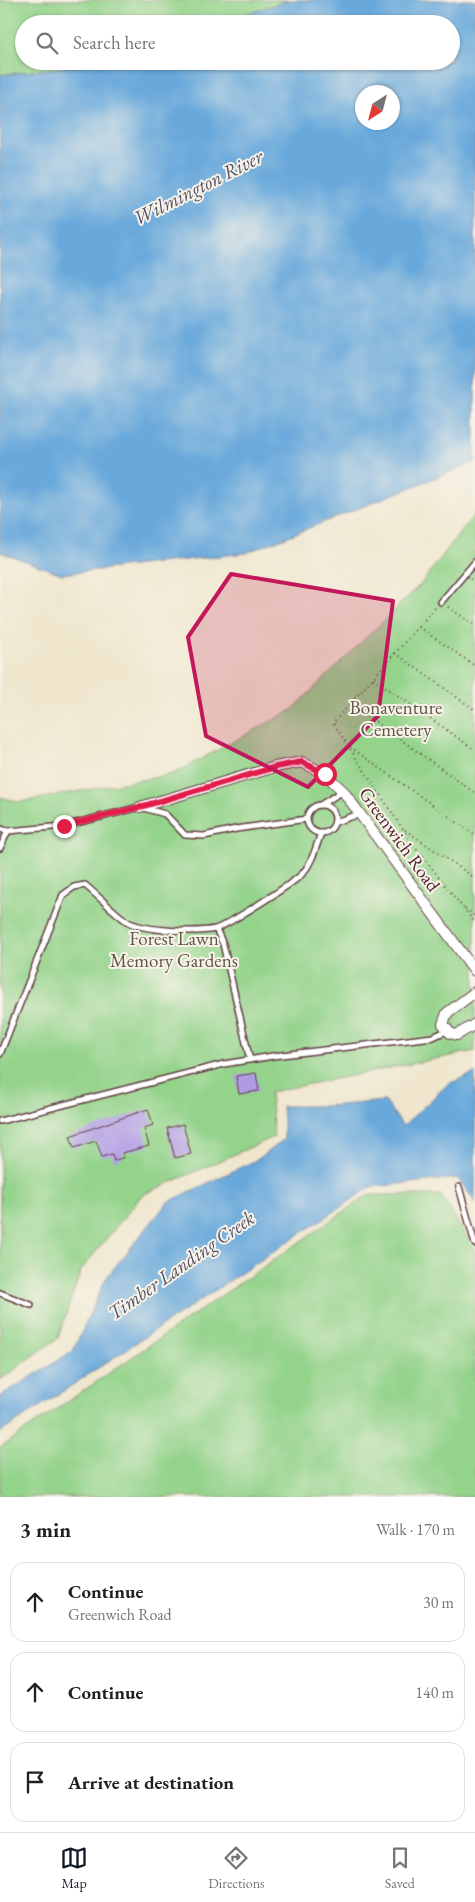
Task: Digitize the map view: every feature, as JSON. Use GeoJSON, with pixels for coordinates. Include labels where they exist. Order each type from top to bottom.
{"type":"FeatureCollection","features":[{"type":"Feature","properties":{"kind":"street","name":"Greenwich Road"},"geometry":{"type":"LineString","coordinates":[[140,807],[276,767],[302,762],[325,774],[343,791],[475,971]]}},
{"type":"Feature","properties":{"kind":"street"},"geometry":{"type":"LineString","coordinates":[[475,992],[445,1016],[443,1024],[446,1031],[457,1035],[475,1024]]}},
{"type":"Feature","properties":{"kind":"lane"},"geometry":{"type":"LineString","coordinates":[[441,602],[475,562]]}},
{"type":"Feature","properties":{"kind":"lane"},"geometry":{"type":"LineString","coordinates":[[343,791],[321,805],[312,808],[307,818],[312,830],[321,833],[330,830],[335,822],[360,814]]}},
{"type":"Feature","properties":{"kind":"lane"},"geometry":{"type":"LineString","coordinates":[[321,805],[332,810],[335,822]]}},
{"type":"Feature","properties":{"kind":"lane"},"geometry":{"type":"LineString","coordinates":[[0,829],[8,831],[64,826],[140,807],[165,814],[185,835],[204,836],[307,818]]}},
{"type":"Feature","properties":{"kind":"lane"},"geometry":{"type":"LineString","coordinates":[[0,848],[8,831]]}},
{"type":"Feature","properties":{"kind":"lane"},"geometry":{"type":"LineString","coordinates":[[0,1054],[63,895],[74,887],[85,885],[129,922],[177,931],[216,929],[290,884],[302,874],[310,862],[321,833]]}},
{"type":"Feature","properties":{"kind":"lane"},"geometry":{"type":"LineString","coordinates":[[216,929],[223,944],[250,1060]]}},
{"type":"Feature","properties":{"kind":"lane"},"geometry":{"type":"LineString","coordinates":[[0,1121],[224,1064],[433,1037],[446,1031]]}},
{"type":"Feature","properties":{"kind":"lane"},"geometry":{"type":"LineString","coordinates":[[459,1187],[475,1244]]}},
{"type":"Feature","properties":{"kind":"lane"},"geometry":{"type":"LineString","coordinates":[[0,1293],[31,1305]]}},
{"type":"Feature","properties":{"kind":"path"},"geometry":{"type":"LineString","coordinates":[[475,625],[441,602],[334,723],[403,829],[475,923]]}},
{"type":"Feature","properties":{"kind":"path"},"geometry":{"type":"LineString","coordinates":[[419,627],[475,666]]}},
{"type":"Feature","properties":{"kind":"path"},"geometry":{"type":"LineString","coordinates":[[395,653],[475,710]]}},
{"type":"Feature","properties":{"kind":"path"},"geometry":{"type":"LineString","coordinates":[[373,678],[475,750]]}},
{"type":"Feature","properties":{"kind":"path"},"geometry":{"type":"LineString","coordinates":[[350,704],[475,793]]}},
{"type":"Feature","properties":{"kind":"path"},"geometry":{"type":"LineString","coordinates":[[348,746],[475,835]]}},
{"type":"Feature","properties":{"kind":"path"},"geometry":{"type":"LineString","coordinates":[[403,829],[475,878]]}},
{"type":"Feature","properties":{"kind":"path"},"geometry":{"type":"LineString","coordinates":[[463,907],[475,916]]}},
{"type":"Feature","properties":{"kind":"highlighted area"},"geometry":{"type":"Polygon","coordinates":[[[231,574],[393,601],[378,716],[308,787],[206,736],[188,637],[231,574]]]}},
{"type":"Feature","properties":{"kind":"green space"},"geometry":{"type":"Polygon","coordinates":[[[0,0],[290,0],[242,15],[15,15],[15,70],[41,70],[0,75],[0,0]]]}},
{"type":"Feature","properties":{"kind":"green space","name":"Forest Lawn Memory Gardens"},"geometry":{"type":"Polygon","coordinates":[[[475,513],[475,1051],[270,1092],[274,1137],[142,1195],[81,1270],[58,1338],[0,1380],[0,797],[20,802],[173,774],[292,710],[421,584],[475,513]]]}},
{"type":"Feature","properties":{"kind":"green space"},"geometry":{"type":"Polygon","coordinates":[[[368,1195],[441,1195],[475,1250],[475,1497],[0,1497],[0,1448],[368,1195]]]}},
{"type":"Feature","properties":{"kind":"water","name":"Wilmington River"},"geometry":{"type":"Polygon","coordinates":[[[290,0],[475,0],[475,462],[246,553],[62,574],[0,552],[0,75],[41,70],[460,70],[460,15],[242,15],[290,0]]]}},
{"type":"Feature","properties":{"kind":"water","name":"Timber Landing Creek"},"geometry":{"type":"Polygon","coordinates":[[[475,1073],[475,1204],[472,1197],[457,1178],[371,1187],[0,1433],[0,1396],[73,1351],[106,1278],[168,1202],[258,1159],[284,1139],[282,1106],[328,1106],[385,1101],[403,1126],[448,1084],[475,1073]]]}},
{"type":"Feature","properties":{"kind":"building"},"geometry":{"type":"Polygon","coordinates":[[[256,1073],[259,1091],[239,1094],[236,1076],[256,1073]]]}},
{"type":"Feature","properties":{"kind":"building"},"geometry":{"type":"Polygon","coordinates":[[[148,1109],[153,1125],[144,1128],[149,1146],[122,1153],[124,1157],[114,1161],[112,1154],[102,1157],[96,1141],[74,1148],[70,1136],[148,1109]]]}},
{"type":"Feature","properties":{"kind":"building"},"geometry":{"type":"Polygon","coordinates":[[[183,1124],[191,1154],[175,1158],[167,1128],[183,1124]]]}},
{"type":"Feature","properties":{"kind":"route"},"geometry":{"type":"LineString","coordinates":[[64,826],[140,807],[276,767],[302,762],[325,774]]}},
{"type":"Feature","properties":{"kind":"park label","name":"Bonaventure Cemetery"},"geometry":{"type":"Point","coordinates":[396,718]}}]}
